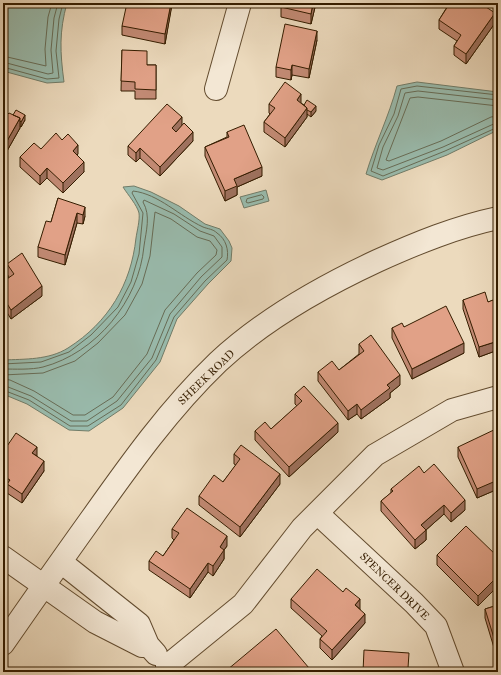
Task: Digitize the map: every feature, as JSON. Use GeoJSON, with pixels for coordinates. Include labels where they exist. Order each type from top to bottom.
{"type":"FeatureCollection","features":[{"type":"Feature","properties":{"kind":"street"},"geometry":{"type":"LineString","coordinates":[[216,89],[240,3]]}},
{"type":"Feature","properties":{"kind":"street","name":"SHEEK ROAD"},"geometry":{"type":"LineString","coordinates":[[3,644],[158,427],[219,362],[301,300],[359,270],[418,242],[471,224],[498,218]]}},
{"type":"Feature","properties":{"kind":"street"},"geometry":{"type":"LineString","coordinates":[[61,562],[139,624],[148,645],[170,669],[243,604],[302,528],[375,455],[452,410],[498,397]]}},
{"type":"Feature","properties":{"kind":"street","name":"SPENCER DRIVE"},"geometry":{"type":"LineString","coordinates":[[318,512],[414,603],[436,626],[453,672]]}},
{"type":"Feature","properties":{"kind":"street"},"geometry":{"type":"LineString","coordinates":[[3,557],[95,622],[142,646],[148,645]]}},
{"type":"Feature","properties":{"kind":"water"},"geometry":{"type":"Polygon","coordinates":[[[3,3],[67,3],[61,33],[64,82],[47,83],[3,71],[3,3]]]}},
{"type":"Feature","properties":{"kind":"water"},"geometry":{"type":"Polygon","coordinates":[[[417,82],[498,92],[498,130],[447,155],[382,180],[366,174],[397,86],[417,82]]]}},
{"type":"Feature","properties":{"kind":"water"},"geometry":{"type":"Polygon","coordinates":[[[134,186],[151,192],[179,206],[205,224],[220,229],[229,241],[232,248],[231,261],[177,319],[160,362],[123,408],[89,431],[69,430],[27,404],[3,394],[3,360],[45,357],[61,352],[82,338],[106,314],[116,300],[123,286],[133,255],[139,222],[139,213],[123,187],[134,186]]]}},
{"type":"Feature","properties":{"kind":"water"},"geometry":{"type":"Polygon","coordinates":[[[266,190],[269,201],[244,208],[240,197],[266,190]]]}},
{"type":"Feature","properties":{"kind":"building"},"geometry":{"type":"Polygon","coordinates":[[[127,3],[171,3],[165,34],[122,26],[127,3]]]}},
{"type":"Feature","properties":{"kind":"building"},"geometry":{"type":"Polygon","coordinates":[[[282,3],[313,3],[311,14],[281,7],[282,3]]]}},
{"type":"Feature","properties":{"kind":"building"},"geometry":{"type":"Polygon","coordinates":[[[450,3],[480,3],[495,13],[466,54],[454,46],[461,35],[439,20],[450,3]]]}},
{"type":"Feature","properties":{"kind":"building"},"geometry":{"type":"Polygon","coordinates":[[[285,24],[317,31],[309,69],[292,65],[291,70],[276,67],[285,24]]]}},
{"type":"Feature","properties":{"kind":"building"},"geometry":{"type":"Polygon","coordinates":[[[122,50],[147,51],[147,65],[156,65],[156,90],[135,89],[135,82],[121,81],[122,50]]]}},
{"type":"Feature","properties":{"kind":"building"},"geometry":{"type":"Polygon","coordinates":[[[285,82],[301,94],[297,100],[307,108],[285,138],[264,122],[275,108],[269,104],[285,82]]]}},
{"type":"Feature","properties":{"kind":"building"},"geometry":{"type":"Polygon","coordinates":[[[307,100],[316,106],[311,112],[307,110],[304,105],[307,100]]]}},
{"type":"Feature","properties":{"kind":"building"},"geometry":{"type":"Polygon","coordinates":[[[167,104],[182,117],[172,128],[176,132],[184,123],[193,132],[160,167],[140,148],[136,153],[128,146],[167,104]]]}},
{"type":"Feature","properties":{"kind":"building"},"geometry":{"type":"Polygon","coordinates":[[[16,110],[25,115],[21,122],[20,118],[13,115],[16,110]]]}},
{"type":"Feature","properties":{"kind":"building"},"geometry":{"type":"Polygon","coordinates":[[[3,111],[20,118],[3,148],[3,111]]]}},
{"type":"Feature","properties":{"kind":"building"},"geometry":{"type":"Polygon","coordinates":[[[244,125],[262,167],[234,179],[237,186],[225,191],[205,147],[229,137],[227,132],[244,125]]]}},
{"type":"Feature","properties":{"kind":"building"},"geometry":{"type":"Polygon","coordinates":[[[56,133],[62,140],[68,134],[78,145],[73,151],[84,162],[63,183],[47,168],[40,176],[20,157],[34,143],[41,149],[56,133]]]}},
{"type":"Feature","properties":{"kind":"building"},"geometry":{"type":"Polygon","coordinates":[[[58,198],[85,207],[83,215],[77,213],[65,255],[38,247],[46,221],[51,222],[58,198]]]}},
{"type":"Feature","properties":{"kind":"building"},"geometry":{"type":"Polygon","coordinates":[[[22,253],[42,286],[11,310],[3,297],[3,273],[7,279],[14,274],[7,264],[22,253]]]}},
{"type":"Feature","properties":{"kind":"building"},"geometry":{"type":"Polygon","coordinates":[[[485,292],[488,302],[498,298],[498,341],[479,347],[463,300],[485,292]]]}},
{"type":"Feature","properties":{"kind":"building"},"geometry":{"type":"Polygon","coordinates":[[[446,306],[464,343],[412,369],[392,328],[402,323],[404,327],[446,306]]]}},
{"type":"Feature","properties":{"kind":"building"},"geometry":{"type":"Polygon","coordinates":[[[371,335],[400,375],[387,385],[390,388],[361,410],[357,404],[348,411],[318,372],[332,361],[339,370],[364,351],[359,344],[371,335]]]}},
{"type":"Feature","properties":{"kind":"building"},"geometry":{"type":"Polygon","coordinates":[[[304,386],[338,423],[289,467],[255,431],[265,422],[271,429],[302,401],[295,394],[304,386]]]}},
{"type":"Feature","properties":{"kind":"building"},"geometry":{"type":"Polygon","coordinates":[[[498,428],[498,473],[495,474],[498,480],[477,489],[458,447],[498,428]]]}},
{"type":"Feature","properties":{"kind":"building"},"geometry":{"type":"Polygon","coordinates":[[[16,433],[37,447],[32,453],[44,461],[22,494],[7,484],[10,480],[3,476],[3,452],[16,433]]]}},
{"type":"Feature","properties":{"kind":"building"},"geometry":{"type":"Polygon","coordinates":[[[241,445],[280,474],[240,527],[199,496],[214,475],[223,482],[240,459],[234,454],[241,445]]]}},
{"type":"Feature","properties":{"kind":"building"},"geometry":{"type":"Polygon","coordinates":[[[434,464],[465,500],[451,513],[444,505],[421,525],[426,530],[415,540],[381,501],[393,491],[391,489],[419,466],[424,473],[434,464]]]}},
{"type":"Feature","properties":{"kind":"building"},"geometry":{"type":"Polygon","coordinates":[[[187,508],[227,536],[220,547],[224,550],[213,566],[208,563],[190,589],[149,561],[156,551],[163,556],[179,533],[172,529],[187,508]]]}},
{"type":"Feature","properties":{"kind":"building"},"geometry":{"type":"Polygon","coordinates":[[[466,526],[498,557],[498,576],[478,596],[437,555],[466,526]]]}},
{"type":"Feature","properties":{"kind":"building"},"geometry":{"type":"Polygon","coordinates":[[[317,569],[343,592],[346,588],[360,599],[355,605],[365,614],[332,650],[320,639],[327,631],[291,599],[317,569]]]}},
{"type":"Feature","properties":{"kind":"building"},"geometry":{"type":"Polygon","coordinates":[[[498,605],[498,651],[485,609],[498,605]]]}},
{"type":"Feature","properties":{"kind":"building"},"geometry":{"type":"Polygon","coordinates":[[[276,629],[309,668],[304,672],[228,672],[227,670],[276,629]]]}},
{"type":"Feature","properties":{"kind":"building"},"geometry":{"type":"Polygon","coordinates":[[[364,650],[409,653],[408,668],[413,668],[413,672],[363,672],[364,650]]]}}]}
